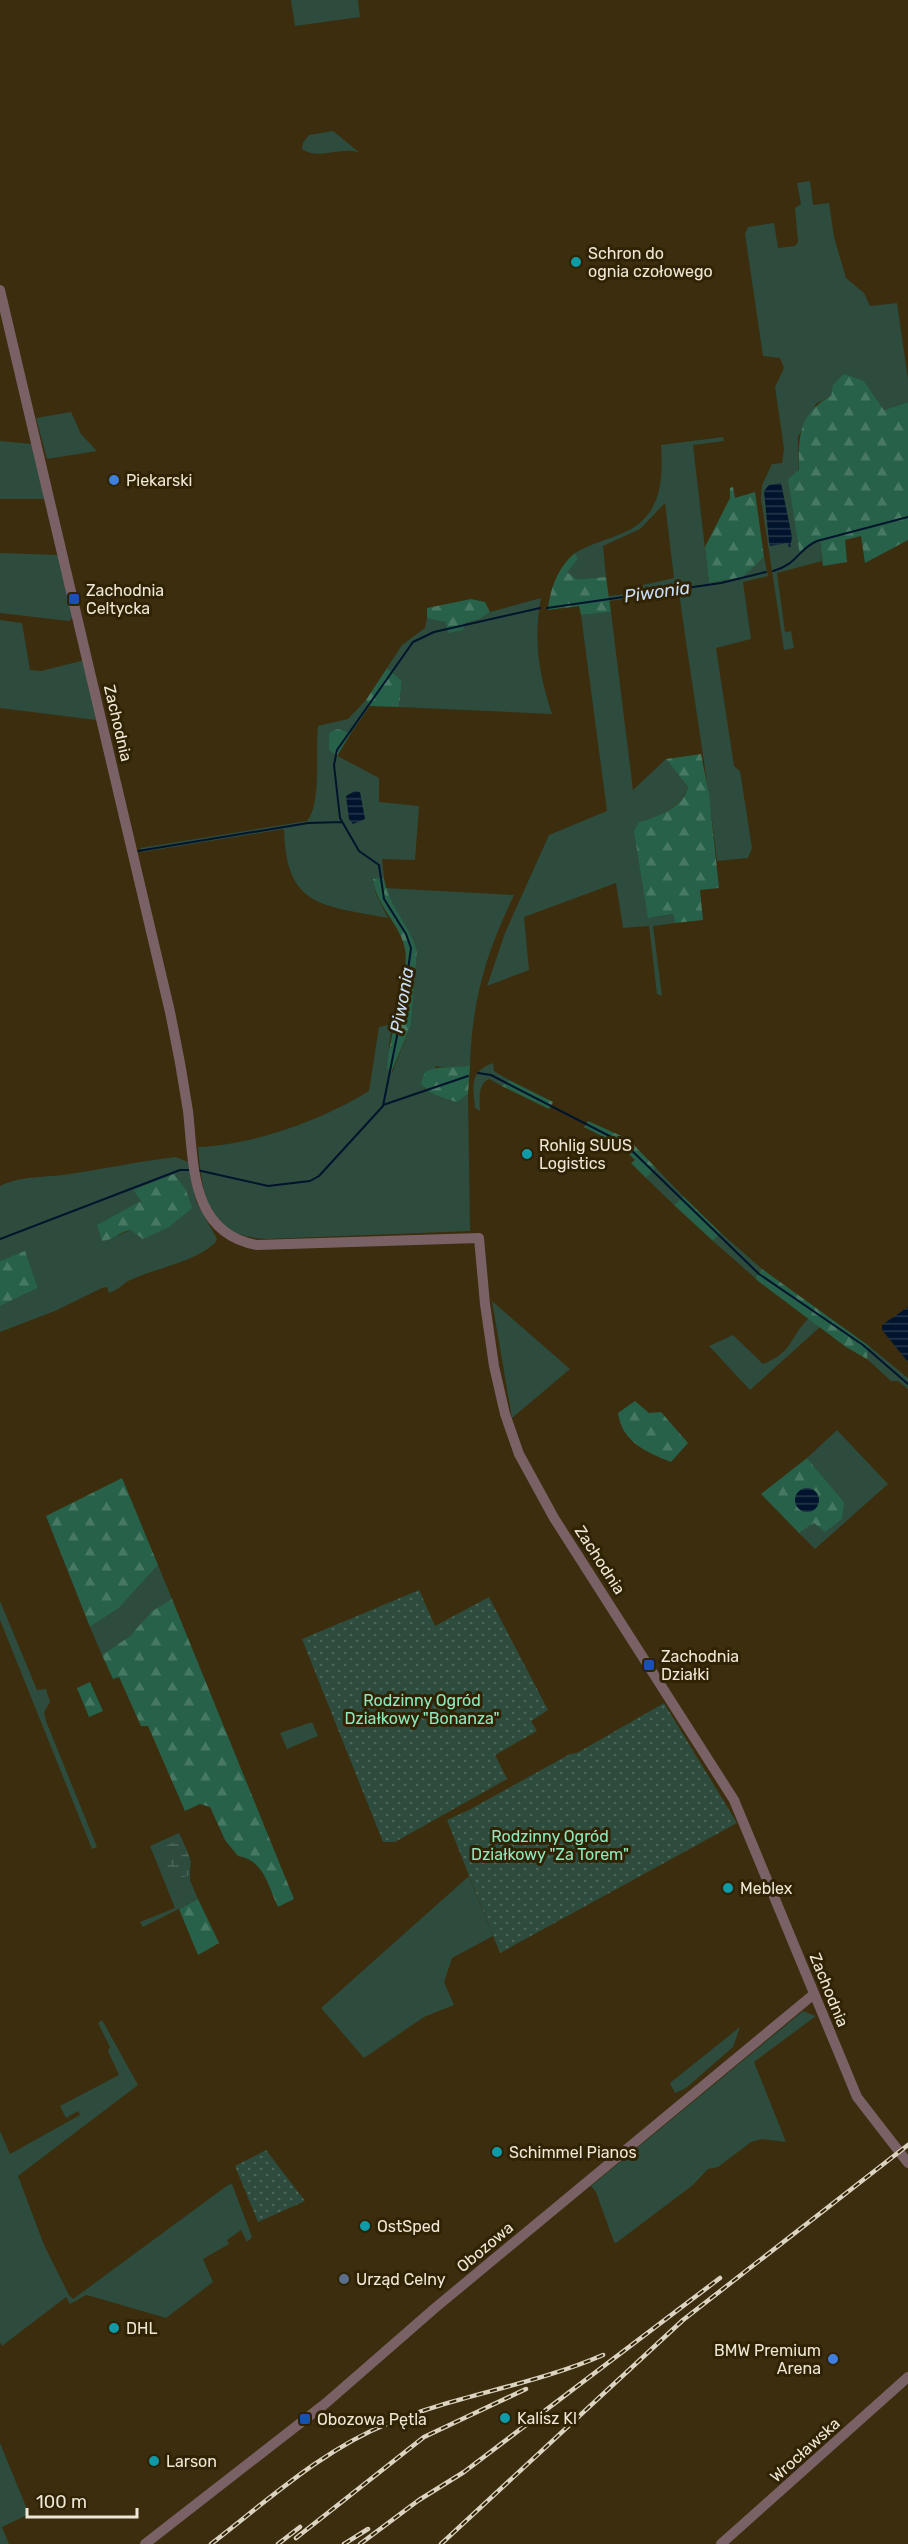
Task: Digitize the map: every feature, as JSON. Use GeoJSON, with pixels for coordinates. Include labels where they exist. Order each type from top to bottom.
{"type":"FeatureCollection","features":[{"type":"Feature","properties":{"kind":"street","name":"Zachodnia"},"geometry":{"type":"LineString","coordinates":[[0,290],[170,1012],[183,1081],[194,1170],[201,1198],[213,1220],[227,1235],[244,1243],[273,1245],[479,1238],[494,1366],[505,1414],[519,1454],[550,1511],[734,1800],[860,2104],[908,2163]]}},
{"type":"Feature","properties":{"kind":"street","name":"Obozowa"},"geometry":{"type":"LineString","coordinates":[[145,2544],[326,2403],[435,2308],[814,1994]]}},
{"type":"Feature","properties":{"kind":"street","name":"Wrocławska"},"geometry":{"type":"LineString","coordinates":[[721,2544],[908,2378]]}},
{"type":"Feature","properties":{"kind":"green space"},"geometry":{"type":"Polygon","coordinates":[[[291,0],[358,0],[360,17],[295,26],[291,0]]]}},
{"type":"Feature","properties":{"kind":"green space"},"geometry":{"type":"Polygon","coordinates":[[[333,131],[360,153],[346,151],[316,154],[302,149],[309,135],[333,131]]]}},
{"type":"Feature","properties":{"kind":"green space"},"geometry":{"type":"Polygon","coordinates":[[[810,181],[813,205],[829,203],[834,237],[846,278],[864,293],[870,306],[897,303],[908,379],[908,402],[884,410],[864,381],[834,385],[831,396],[816,404],[798,437],[800,554],[812,544],[820,541],[822,561],[777,573],[785,632],[791,631],[794,648],[784,650],[761,499],[762,485],[772,464],[782,463],[784,449],[775,387],[784,368],[780,358],[763,356],[745,234],[748,227],[774,223],[778,248],[795,246],[798,242],[795,208],[801,204],[797,183],[810,181]]]}},
{"type":"Feature","properties":{"kind":"green space"},"geometry":{"type":"Polygon","coordinates":[[[844,374],[864,381],[884,410],[908,402],[908,540],[865,563],[861,536],[845,540],[847,562],[823,566],[820,541],[806,547],[800,555],[788,479],[799,470],[800,437],[807,418],[812,410],[831,396],[833,385],[844,374]]]}},
{"type":"Feature","properties":{"kind":"green space"},"geometry":{"type":"Polygon","coordinates":[[[71,412],[81,434],[97,451],[47,459],[36,418],[71,412]]]}},
{"type":"Feature","properties":{"kind":"green space"},"geometry":{"type":"Polygon","coordinates":[[[723,437],[724,441],[693,445],[709,583],[743,577],[764,557],[768,576],[743,582],[751,639],[716,648],[734,766],[740,771],[752,848],[748,858],[717,861],[679,592],[609,601],[609,596],[643,592],[643,585],[674,578],[665,503],[640,529],[603,546],[606,577],[577,579],[566,571],[578,559],[575,553],[623,533],[646,517],[653,507],[660,484],[661,445],[723,437]]]}},
{"type":"Feature","properties":{"kind":"green space"},"geometry":{"type":"Polygon","coordinates":[[[0,441],[32,444],[45,499],[0,499],[0,441]]]}},
{"type":"Feature","properties":{"kind":"green space"},"geometry":{"type":"Polygon","coordinates":[[[733,487],[735,498],[755,492],[764,557],[743,577],[709,583],[705,547],[730,498],[730,488],[733,487]]]}},
{"type":"Feature","properties":{"kind":"green space"},"geometry":{"type":"Polygon","coordinates":[[[0,553],[59,555],[73,617],[69,621],[0,613],[0,553]]]}},
{"type":"Feature","properties":{"kind":"green space"},"geometry":{"type":"Polygon","coordinates":[[[575,553],[578,559],[567,572],[577,579],[606,577],[611,612],[581,615],[579,606],[548,610],[556,579],[564,565],[575,553]]]}},
{"type":"Feature","properties":{"kind":"green space"},"geometry":{"type":"Polygon","coordinates":[[[541,598],[538,628],[539,657],[552,714],[399,707],[402,681],[387,668],[402,645],[425,628],[427,618],[465,623],[480,619],[490,612],[541,598]]]}},
{"type":"Feature","properties":{"kind":"green space"},"geometry":{"type":"Polygon","coordinates":[[[471,599],[485,602],[490,612],[480,619],[465,623],[463,630],[448,633],[446,622],[427,618],[427,608],[471,599]]]}},
{"type":"Feature","properties":{"kind":"green space"},"geometry":{"type":"Polygon","coordinates":[[[611,612],[633,790],[666,759],[688,787],[675,806],[639,822],[649,918],[673,914],[675,923],[653,926],[662,996],[657,994],[649,926],[623,928],[616,883],[524,917],[529,970],[487,986],[505,933],[549,835],[607,811],[581,615],[611,612]]]}},
{"type":"Feature","properties":{"kind":"green space"},"geometry":{"type":"Polygon","coordinates":[[[0,620],[22,623],[30,670],[41,671],[85,660],[96,720],[0,708],[0,620]]]}},
{"type":"Feature","properties":{"kind":"green space"},"geometry":{"type":"Polygon","coordinates":[[[387,668],[402,681],[399,707],[370,706],[366,700],[387,668]]]}},
{"type":"Feature","properties":{"kind":"green space"},"geometry":{"type":"Polygon","coordinates":[[[366,700],[370,706],[351,733],[338,729],[334,754],[379,778],[379,802],[419,806],[415,860],[382,859],[384,878],[373,880],[376,894],[388,918],[327,905],[312,898],[300,888],[292,874],[286,855],[284,829],[143,852],[140,848],[307,821],[315,802],[318,726],[348,719],[366,700]]]}},
{"type":"Feature","properties":{"kind":"green space"},"geometry":{"type":"Polygon","coordinates":[[[338,729],[351,733],[337,756],[329,750],[329,733],[338,729]]]}},
{"type":"Feature","properties":{"kind":"green space"},"geometry":{"type":"Polygon","coordinates":[[[701,754],[709,794],[719,888],[700,890],[703,920],[675,923],[673,914],[648,918],[634,831],[639,822],[669,810],[685,794],[688,787],[666,759],[701,754]]]}},
{"type":"Feature","properties":{"kind":"green space"},"geometry":{"type":"Polygon","coordinates":[[[384,878],[394,907],[414,941],[417,951],[411,1025],[391,1073],[387,1067],[406,960],[403,940],[375,889],[373,879],[384,878]]]}},
{"type":"Feature","properties":{"kind":"green space"},"geometry":{"type":"Polygon","coordinates":[[[385,888],[514,895],[482,977],[471,1041],[470,1065],[456,1069],[436,1066],[424,1088],[442,1098],[456,1102],[468,1094],[470,1231],[267,1239],[232,1231],[220,1222],[206,1198],[198,1147],[242,1141],[287,1129],[330,1112],[369,1091],[379,1027],[392,1024],[389,1046],[392,1073],[411,1025],[417,951],[385,888]]]}},
{"type":"Feature","properties":{"kind":"green space"},"geometry":{"type":"Polygon","coordinates":[[[493,1063],[494,1071],[509,1080],[502,1086],[489,1079],[485,1081],[480,1093],[480,1111],[475,1108],[474,1081],[480,1071],[493,1063]]]}},
{"type":"Feature","properties":{"kind":"green space"},"geometry":{"type":"Polygon","coordinates":[[[470,1065],[468,1094],[457,1102],[432,1093],[421,1083],[425,1072],[470,1065]]]}},
{"type":"Feature","properties":{"kind":"green space"},"geometry":{"type":"Polygon","coordinates":[[[509,1080],[553,1102],[549,1109],[502,1086],[509,1080]]]}},
{"type":"Feature","properties":{"kind":"green space"},"geometry":{"type":"Polygon","coordinates":[[[588,1121],[628,1139],[656,1168],[646,1178],[631,1163],[635,1160],[621,1146],[584,1127],[588,1121]]]}},
{"type":"Feature","properties":{"kind":"green space"},"geometry":{"type":"Polygon","coordinates":[[[176,1157],[188,1162],[196,1201],[217,1239],[215,1243],[196,1256],[139,1276],[113,1292],[109,1293],[107,1287],[102,1288],[55,1311],[0,1332],[0,1306],[38,1288],[25,1252],[0,1261],[0,1186],[25,1178],[69,1174],[176,1157]],[[133,1190],[141,1200],[116,1236],[131,1230],[138,1233],[169,1227],[133,1190]]]}},
{"type":"Feature","properties":{"kind":"green space"},"geometry":{"type":"Polygon","coordinates":[[[656,1168],[683,1196],[674,1205],[646,1178],[656,1168]]]}},
{"type":"Feature","properties":{"kind":"green space"},"geometry":{"type":"Polygon","coordinates":[[[174,1174],[186,1190],[192,1208],[169,1227],[143,1239],[131,1230],[102,1241],[97,1225],[141,1201],[133,1190],[174,1174]]]}},
{"type":"Feature","properties":{"kind":"green space"},"geometry":{"type":"Polygon","coordinates":[[[683,1196],[721,1233],[713,1241],[674,1205],[683,1196]]]}},
{"type":"Feature","properties":{"kind":"green space"},"geometry":{"type":"Polygon","coordinates":[[[721,1233],[762,1269],[755,1278],[713,1241],[721,1233]]]}},
{"type":"Feature","properties":{"kind":"green space"},"geometry":{"type":"Polygon","coordinates":[[[25,1251],[38,1288],[0,1306],[0,1261],[25,1251]]]}},
{"type":"Feature","properties":{"kind":"green space"},"geometry":{"type":"Polygon","coordinates":[[[762,1269],[869,1346],[867,1359],[846,1347],[758,1281],[755,1278],[762,1269]]]}},
{"type":"Feature","properties":{"kind":"green space"},"geometry":{"type":"Polygon","coordinates":[[[492,1301],[570,1369],[512,1418],[492,1301]]]}},
{"type":"Feature","properties":{"kind":"green space"},"geometry":{"type":"Polygon","coordinates":[[[809,1318],[820,1327],[750,1390],[709,1346],[733,1335],[763,1364],[786,1349],[809,1318]]]}},
{"type":"Feature","properties":{"kind":"green space"},"geometry":{"type":"Polygon","coordinates":[[[869,1346],[908,1378],[908,1389],[898,1381],[891,1381],[867,1359],[869,1346]]]}},
{"type":"Feature","properties":{"kind":"green space"},"geometry":{"type":"Polygon","coordinates":[[[635,1401],[649,1413],[661,1412],[688,1443],[671,1462],[644,1450],[624,1431],[618,1413],[635,1401]]]}},
{"type":"Feature","properties":{"kind":"green space"},"geometry":{"type":"Polygon","coordinates":[[[837,1430],[888,1484],[815,1549],[799,1533],[844,1502],[807,1458],[837,1430]]]}},
{"type":"Feature","properties":{"kind":"green space"},"geometry":{"type":"Polygon","coordinates":[[[807,1458],[844,1502],[842,1519],[825,1532],[814,1523],[799,1533],[761,1494],[807,1458]]]}},
{"type":"Feature","properties":{"kind":"green space"},"geometry":{"type":"Polygon","coordinates":[[[122,1478],[158,1565],[119,1608],[90,1627],[46,1516],[122,1478]]]}},
{"type":"Feature","properties":{"kind":"green space"},"geometry":{"type":"Polygon","coordinates":[[[158,1565],[172,1599],[152,1611],[130,1636],[102,1655],[90,1627],[119,1608],[158,1565]]]}},
{"type":"Feature","properties":{"kind":"green space","name":"Rodzinny Ogród Działkowy \"Bonanza\""},"geometry":{"type":"Polygon","coordinates":[[[419,1590],[435,1626],[489,1597],[548,1710],[531,1721],[537,1731],[495,1755],[507,1779],[395,1842],[383,1842],[302,1639],[419,1590]]]}},
{"type":"Feature","properties":{"kind":"green space"},"geometry":{"type":"Polygon","coordinates":[[[172,1599],[294,1899],[278,1907],[264,1875],[254,1863],[238,1856],[225,1840],[210,1807],[200,1804],[185,1811],[148,1726],[141,1726],[119,1677],[113,1679],[102,1655],[130,1636],[152,1611],[172,1599]]]}},
{"type":"Feature","properties":{"kind":"green space"},"geometry":{"type":"Polygon","coordinates":[[[0,1601],[37,1690],[46,1689],[50,1702],[44,1712],[46,1721],[97,1847],[92,1849],[0,1620],[0,1601]]]}},
{"type":"Feature","properties":{"kind":"green space"},"geometry":{"type":"Polygon","coordinates":[[[90,1682],[103,1711],[89,1717],[77,1688],[90,1682]]]}},
{"type":"Feature","properties":{"kind":"green space","name":"Rodzinny Ogród Działkowy \"Za Torem\""},"geometry":{"type":"Polygon","coordinates":[[[664,1703],[737,1823],[500,1953],[447,1820],[570,1754],[577,1753],[664,1703]]]}},
{"type":"Feature","properties":{"kind":"green space"},"geometry":{"type":"Polygon","coordinates":[[[312,1722],[318,1736],[287,1749],[280,1733],[312,1722]]]}},
{"type":"Feature","properties":{"kind":"green space"},"geometry":{"type":"Polygon","coordinates":[[[179,1833],[190,1858],[190,1880],[198,1899],[143,1927],[140,1922],[175,1908],[150,1846],[179,1833]]]}},
{"type":"Feature","properties":{"kind":"green space"},"geometry":{"type":"Polygon","coordinates":[[[182,1839],[191,1862],[189,1875],[178,1879],[170,1871],[160,1848],[182,1839]]]}},
{"type":"Feature","properties":{"kind":"green space"},"geometry":{"type":"Polygon","coordinates":[[[469,1876],[493,1936],[452,1958],[444,1982],[454,2005],[424,2017],[364,2058],[321,2008],[469,1876]]]}},
{"type":"Feature","properties":{"kind":"green space"},"geometry":{"type":"Polygon","coordinates":[[[198,1899],[219,1943],[198,1955],[179,1909],[198,1899]]]}},
{"type":"Feature","properties":{"kind":"green space"},"geometry":{"type":"Polygon","coordinates":[[[803,2011],[816,2016],[754,2062],[786,2142],[762,2139],[751,2142],[718,2167],[708,2169],[693,2185],[616,2243],[614,2242],[596,2192],[591,2186],[803,2011]]]}},
{"type":"Feature","properties":{"kind":"green space"},"geometry":{"type":"Polygon","coordinates":[[[102,2020],[138,2085],[18,2176],[44,2245],[69,2295],[73,2299],[228,2185],[232,2184],[252,2237],[247,2242],[241,2230],[227,2240],[229,2244],[203,2259],[213,2282],[166,2318],[86,2295],[70,2304],[66,2297],[2,2346],[0,2342],[0,2131],[10,2154],[80,2115],[78,2111],[66,2118],[60,2106],[119,2075],[108,2051],[110,2047],[98,2023],[102,2020]]]}},
{"type":"Feature","properties":{"kind":"green space"},"geometry":{"type":"Polygon","coordinates":[[[740,2027],[733,2047],[686,2088],[675,2093],[670,2083],[740,2027]]]}},
{"type":"Feature","properties":{"kind":"green space"},"geometry":{"type":"Polygon","coordinates":[[[266,2150],[305,2201],[258,2222],[235,2166],[266,2150]]]}},
{"type":"Feature","properties":{"kind":"green space"},"geometry":{"type":"Polygon","coordinates":[[[0,2443],[29,2514],[2,2527],[9,2544],[0,2544],[0,2443]]]}},
{"type":"Feature","properties":{"kind":"water"},"geometry":{"type":"Polygon","coordinates":[[[781,483],[792,537],[790,548],[787,543],[770,546],[769,542],[764,491],[769,485],[781,483]]]}},
{"type":"Feature","properties":{"kind":"water"},"geometry":{"type":"Polygon","coordinates":[[[355,791],[360,792],[365,819],[353,824],[349,819],[346,796],[355,791]]]}},
{"type":"Feature","properties":{"kind":"water"},"geometry":{"type":"Polygon","coordinates":[[[908,1307],[908,1362],[882,1330],[882,1325],[908,1307]]]}},
{"type":"Feature","properties":{"kind":"water"},"geometry":{"type":"Polygon","coordinates":[[[807,1488],[816,1491],[819,1500],[816,1509],[807,1512],[798,1509],[795,1500],[798,1491],[807,1488]]]}},
{"type":"Feature","properties":{"kind":"waterway","name":"Piwonia"},"geometry":{"type":"LineString","coordinates":[[773,571],[793,561],[817,541],[908,517]]}},
{"type":"Feature","properties":{"kind":"waterway","name":"Piwonia"},"geometry":{"type":"LineString","coordinates":[[547,608],[721,583],[766,572]]}},
{"type":"Feature","properties":{"kind":"waterway","name":"Piwonia"},"geometry":{"type":"LineString","coordinates":[[197,1170],[268,1186],[310,1181],[319,1176],[383,1106],[403,1006],[411,948],[406,934],[384,899],[379,865],[359,851],[340,818],[334,765],[337,750],[413,642],[434,632],[540,608]]}},
{"type":"Feature","properties":{"kind":"waterway"},"geometry":{"type":"LineString","coordinates":[[138,851],[308,823],[342,822]]}},
{"type":"Feature","properties":{"kind":"waterway"},"geometry":{"type":"LineString","coordinates":[[478,1073],[491,1075],[625,1144],[759,1274],[863,1345],[908,1384]]}},
{"type":"Feature","properties":{"kind":"waterway"},"geometry":{"type":"LineString","coordinates":[[383,1105],[468,1076]]}},
{"type":"Feature","properties":{"kind":"waterway","name":"Piwonia"},"geometry":{"type":"LineString","coordinates":[[0,1239],[180,1170],[192,1170]]}},
{"type":"Feature","properties":{"kind":"railway"},"geometry":{"type":"LineString","coordinates":[[441,2544],[683,2320],[908,2145]]}},
{"type":"Feature","properties":{"kind":"railway"},"geometry":{"type":"LineString","coordinates":[[360,2544],[419,2500],[464,2472],[720,2278]]}},
{"type":"Feature","properties":{"kind":"railway"},"geometry":{"type":"LineString","coordinates":[[211,2544],[318,2462],[364,2434],[415,2413],[550,2374],[603,2355]]}},
{"type":"Feature","properties":{"kind":"railway"},"geometry":{"type":"LineString","coordinates":[[296,2538],[424,2437],[526,2389]]}},
{"type":"Feature","properties":{"kind":"railway"},"geometry":{"type":"LineString","coordinates":[[278,2544],[300,2527]]}},
{"type":"Feature","properties":{"kind":"railway"},"geometry":{"type":"LineString","coordinates":[[344,2544],[368,2529]]}},
{"type":"Feature","properties":{"kind":"place","name":"Schron do ognia czołowego"},"geometry":{"type":"Point","coordinates":[576,262]}},
{"type":"Feature","properties":{"kind":"place","name":"Piekarski"},"geometry":{"type":"Point","coordinates":[114,480]}},
{"type":"Feature","properties":{"kind":"place","name":"Zachodnia Celtycka"},"geometry":{"type":"Point","coordinates":[74,599]}},
{"type":"Feature","properties":{"kind":"place","name":"Rohlig SUUS Logistics"},"geometry":{"type":"Point","coordinates":[527,1154]}},
{"type":"Feature","properties":{"kind":"place","name":"Zachodnia Działki"},"geometry":{"type":"Point","coordinates":[649,1665]}},
{"type":"Feature","properties":{"kind":"place","name":"Meblex"},"geometry":{"type":"Point","coordinates":[728,1888]}},
{"type":"Feature","properties":{"kind":"place","name":"Schimmel Pianos"},"geometry":{"type":"Point","coordinates":[497,2152]}},
{"type":"Feature","properties":{"kind":"place","name":"OstSped"},"geometry":{"type":"Point","coordinates":[365,2226]}},
{"type":"Feature","properties":{"kind":"place","name":"Urząd Celny"},"geometry":{"type":"Point","coordinates":[344,2279]}},
{"type":"Feature","properties":{"kind":"place","name":"DHL"},"geometry":{"type":"Point","coordinates":[114,2328]}},
{"type":"Feature","properties":{"kind":"place","name":"BMW Premium Arena"},"geometry":{"type":"Point","coordinates":[833,2359]}},
{"type":"Feature","properties":{"kind":"place","name":"Kalisz Kl"},"geometry":{"type":"Point","coordinates":[505,2418]}},
{"type":"Feature","properties":{"kind":"place","name":"Obozowa Pętla"},"geometry":{"type":"Point","coordinates":[305,2419]}},
{"type":"Feature","properties":{"kind":"place","name":"Larson"},"geometry":{"type":"Point","coordinates":[154,2461]}}]}
